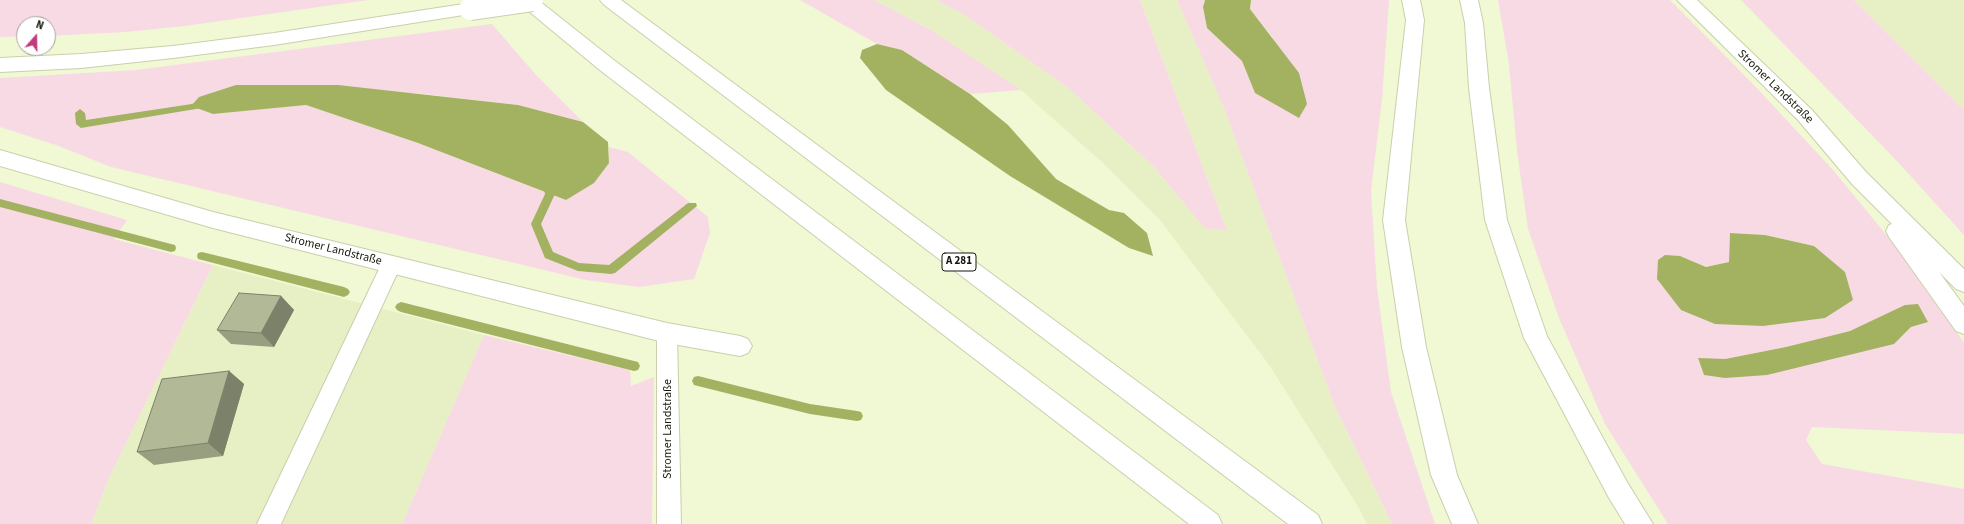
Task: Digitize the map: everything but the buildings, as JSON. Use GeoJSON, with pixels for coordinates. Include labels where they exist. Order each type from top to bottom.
{"type":"FeatureCollection","features":[{"type":"Feature","properties":{"kind":"main road"},"geometry":{"type":"LineString","coordinates":[[526,0],[608,66],[1209,524]]}},
{"type":"Feature","properties":{"kind":"main road"},"geometry":{"type":"LineString","coordinates":[[0,65],[81,61],[181,51],[274,39],[532,0]]}},
{"type":"Feature","properties":{"kind":"main road","name":"A 281"},"geometry":{"type":"LineString","coordinates":[[609,0],[1309,524]]}},
{"type":"Feature","properties":{"kind":"main road"},"geometry":{"type":"LineString","coordinates":[[1411,0],[1415,20],[1394,220],[1414,347],[1444,475],[1465,524]]}},
{"type":"Feature","properties":{"kind":"main road"},"geometry":{"type":"LineString","coordinates":[[1469,0],[1474,23],[1479,88],[1496,220],[1536,338],[1618,490],[1640,524]]}},
{"type":"Feature","properties":{"kind":"main road","name":"Stromer Landstraße"},"geometry":{"type":"LineString","coordinates":[[1686,0],[1804,115],[1860,178],[1964,283]]}},
{"type":"Feature","properties":{"kind":"main road","name":"Stromer Landstraße"},"geometry":{"type":"LineString","coordinates":[[0,158],[213,220],[667,333],[740,346]]}},
{"type":"Feature","properties":{"kind":"main road","name":"Stromer Landstraße"},"geometry":{"type":"LineString","coordinates":[[1860,178],[1964,324]]}},
{"type":"Feature","properties":{"kind":"lane"},"geometry":{"type":"LineString","coordinates":[[269,524],[391,265]]}},
{"type":"Feature","properties":{"kind":"lane","name":"Stromer Landstraße"},"geometry":{"type":"LineString","coordinates":[[667,333],[669,524]]}},
{"type":"Feature","properties":{"kind":"shaded area"},"geometry":{"type":"Polygon","coordinates":[[[0,0],[368,0],[185,26],[126,32],[56,36],[56,16],[16,16],[16,36],[0,37],[0,0]]]}},
{"type":"Feature","properties":{"kind":"shaded area"},"geometry":{"type":"Polygon","coordinates":[[[800,0],[875,0],[931,30],[1021,90],[970,94],[902,50],[877,44],[800,0]]]}},
{"type":"Feature","properties":{"kind":"shaded area"},"geometry":{"type":"Polygon","coordinates":[[[875,0],[936,0],[966,16],[1067,87],[1154,167],[1204,228],[1227,231],[1140,0],[1177,0],[1224,107],[1335,407],[1392,524],[1367,524],[1359,508],[1270,366],[1160,220],[1104,164],[1021,90],[931,30],[875,0]]]}},
{"type":"Feature","properties":{"kind":"shaded area"},"geometry":{"type":"Polygon","coordinates":[[[936,0],[1140,0],[1227,231],[1204,228],[1154,167],[1067,87],[966,16],[936,0]]]}},
{"type":"Feature","properties":{"kind":"shaded area"},"geometry":{"type":"Polygon","coordinates":[[[1177,0],[1205,0],[1203,7],[1207,28],[1242,61],[1255,93],[1273,38],[1250,9],[1251,0],[1389,0],[1382,99],[1371,191],[1377,288],[1391,392],[1435,524],[1392,524],[1335,407],[1224,108],[1177,0]]]}},
{"type":"Feature","properties":{"kind":"shaded area"},"geometry":{"type":"Polygon","coordinates":[[[1205,0],[1251,0],[1250,9],[1299,73],[1307,104],[1299,118],[1255,93],[1242,61],[1207,28],[1203,7],[1205,0]]]}},
{"type":"Feature","properties":{"kind":"shaded area"},"geometry":{"type":"Polygon","coordinates":[[[1498,0],[1670,0],[1754,85],[1833,170],[1915,270],[1964,343],[1964,434],[1812,427],[1806,440],[1822,464],[1964,489],[1964,524],[1668,524],[1605,424],[1559,318],[1528,229],[1517,151],[1509,64],[1498,0]],[[1730,233],[1729,262],[1706,267],[1680,256],[1657,279],[1844,272],[1814,246],[1765,235],[1730,233]],[[1924,315],[1877,320],[1850,331],[1786,347],[1725,359],[1698,359],[1704,375],[1901,338],[1911,327],[1928,322],[1924,315]]]}},
{"type":"Feature","properties":{"kind":"shaded area"},"geometry":{"type":"Polygon","coordinates":[[[1741,0],[1854,0],[1964,110],[1964,235],[1896,160],[1741,0]]]}},
{"type":"Feature","properties":{"kind":"shaded area"},"geometry":{"type":"Polygon","coordinates":[[[1854,0],[1964,0],[1964,110],[1854,0]]]}},
{"type":"Feature","properties":{"kind":"shaded area"},"geometry":{"type":"Polygon","coordinates":[[[492,24],[536,75],[583,122],[518,105],[415,93],[192,106],[213,114],[306,105],[418,143],[566,200],[609,163],[609,147],[628,152],[708,217],[710,233],[694,279],[639,287],[586,280],[111,167],[56,145],[0,127],[0,78],[136,70],[492,24]]]}},
{"type":"Feature","properties":{"kind":"shaded area"},"geometry":{"type":"Polygon","coordinates":[[[877,44],[902,50],[970,94],[1008,125],[1056,179],[1109,210],[1124,213],[1147,233],[1153,256],[1129,248],[1010,176],[886,90],[860,58],[862,50],[877,44]]]}},
{"type":"Feature","properties":{"kind":"shaded area"},"geometry":{"type":"Polygon","coordinates":[[[236,85],[338,85],[518,105],[583,122],[608,142],[609,163],[594,183],[566,200],[418,143],[306,105],[213,114],[191,106],[199,97],[236,85]]]}},
{"type":"Feature","properties":{"kind":"shaded area"},"geometry":{"type":"Polygon","coordinates":[[[0,182],[127,220],[114,239],[213,265],[110,476],[91,524],[0,524],[0,182]]]}},
{"type":"Feature","properties":{"kind":"shaded area"},"geometry":{"type":"Polygon","coordinates":[[[1730,233],[1765,235],[1814,246],[1845,272],[1853,300],[1825,318],[1763,326],[1715,324],[1681,310],[1657,279],[1658,260],[1665,255],[1680,256],[1706,267],[1729,262],[1730,233]]]}},
{"type":"Feature","properties":{"kind":"shaded area"},"geometry":{"type":"Polygon","coordinates":[[[213,265],[484,335],[402,524],[91,524],[110,476],[213,265]]]}},
{"type":"Feature","properties":{"kind":"shaded area"},"geometry":{"type":"Polygon","coordinates":[[[1918,304],[1928,322],[1911,327],[1894,344],[1767,375],[1725,378],[1704,375],[1698,358],[1725,359],[1786,347],[1850,331],[1905,305],[1918,304]]]}},
{"type":"Feature","properties":{"kind":"shaded area"},"geometry":{"type":"Polygon","coordinates":[[[484,335],[630,370],[631,386],[654,377],[652,524],[402,524],[484,335]]]}},
{"type":"Feature","properties":{"kind":"waterway"},"geometry":{"type":"LineString","coordinates":[[80,113],[81,124],[205,105]]}},
{"type":"Feature","properties":{"kind":"waterway"},"geometry":{"type":"LineString","coordinates":[[545,180],[548,183],[550,194],[536,224],[549,255],[578,267],[611,270],[692,206]]}},
{"type":"Feature","properties":{"kind":"waterway"},"geometry":{"type":"LineString","coordinates":[[0,203],[171,248]]}},
{"type":"Feature","properties":{"kind":"waterway"},"geometry":{"type":"LineString","coordinates":[[202,256],[344,292]]}},
{"type":"Feature","properties":{"kind":"waterway"},"geometry":{"type":"LineString","coordinates":[[401,307],[634,366]]}},
{"type":"Feature","properties":{"kind":"waterway"},"geometry":{"type":"LineString","coordinates":[[698,381],[810,409],[857,416]]}}]}
